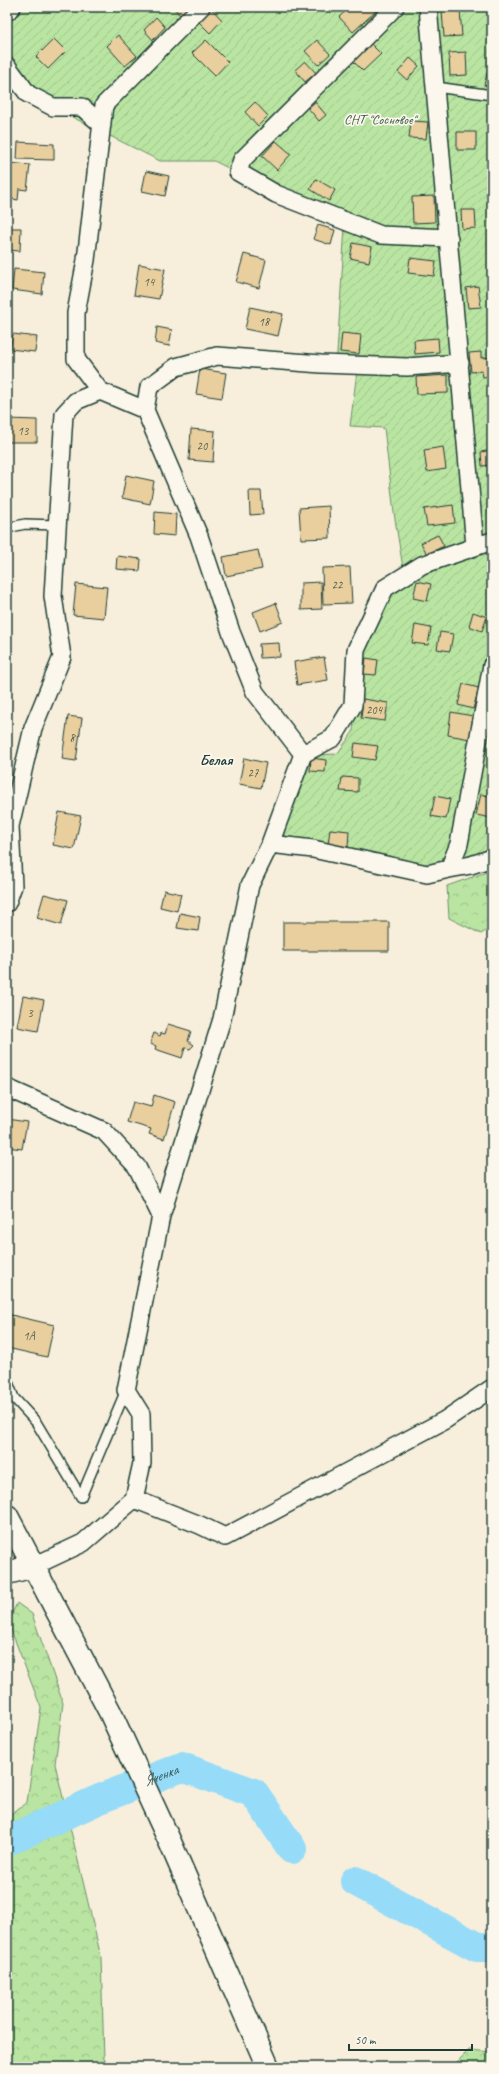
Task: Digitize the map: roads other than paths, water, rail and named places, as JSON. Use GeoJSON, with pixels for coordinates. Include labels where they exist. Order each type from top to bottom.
{"type":"FeatureCollection","features":[{"type":"Feature","properties":{"kind":"main road"},"geometry":{"type":"LineString","coordinates":[[7,1516],[110,1712],[170,1842],[268,2067]]}},
{"type":"Feature","properties":{"kind":"main road"},"geometry":{"type":"LineString","coordinates":[[7,1572],[34,1566]]}},
{"type":"Feature","properties":{"kind":"street"},"geometry":{"type":"LineString","coordinates":[[7,12],[12,7]]}},
{"type":"Feature","properties":{"kind":"street"},"geometry":{"type":"LineString","coordinates":[[145,410],[100,391],[76,359],[76,321],[86,260],[104,105],[201,7]]}},
{"type":"Feature","properties":{"kind":"street"},"geometry":{"type":"LineString","coordinates":[[395,7],[242,160],[238,172],[276,194],[381,234],[449,238]]}},
{"type":"Feature","properties":{"kind":"street"},"geometry":{"type":"LineString","coordinates":[[428,7],[476,546]]}},
{"type":"Feature","properties":{"kind":"street"},"geometry":{"type":"LineString","coordinates":[[7,66],[28,94],[53,107],[82,107],[102,125]]}},
{"type":"Feature","properties":{"kind":"street"},"geometry":{"type":"LineString","coordinates":[[304,754],[255,692],[231,632],[199,536],[145,410],[149,387],[176,367],[217,356],[321,364],[406,367],[460,363]]}},
{"type":"Feature","properties":{"kind":"street"},"geometry":{"type":"LineString","coordinates":[[7,903],[13,886],[10,826],[33,728],[62,657],[53,596],[64,414],[76,401],[100,391]]}},
{"type":"Feature","properties":{"kind":"street"},"geometry":{"type":"LineString","coordinates":[[34,1566],[83,1543],[134,1499],[142,1463],[141,1414],[126,1390],[161,1216],[222,1019],[250,885],[270,844],[304,754],[333,738],[353,705],[356,650],[385,588],[422,565],[492,541]]}},
{"type":"Feature","properties":{"kind":"street"},"geometry":{"type":"LineString","coordinates":[[449,868],[459,844],[492,665]]}},
{"type":"Feature","properties":{"kind":"street"},"geometry":{"type":"LineString","coordinates":[[270,844],[313,849],[427,874],[449,868],[471,865],[492,858]]}},
{"type":"Feature","properties":{"kind":"street"},"geometry":{"type":"LineString","coordinates":[[7,1088],[104,1131],[137,1167],[161,1216]]}},
{"type":"Feature","properties":{"kind":"street"},"geometry":{"type":"LineString","coordinates":[[134,1499],[200,1525],[225,1537],[445,1420],[492,1388]]}},
{"type":"Feature","properties":{"kind":"lane"},"geometry":{"type":"LineString","coordinates":[[436,87],[492,95]]}},
{"type":"Feature","properties":{"kind":"lane"},"geometry":{"type":"LineString","coordinates":[[7,528],[25,524],[57,525]]}},
{"type":"Feature","properties":{"kind":"lane"},"geometry":{"type":"LineString","coordinates":[[7,1380],[14,1398],[36,1422],[81,1497],[126,1390]]}},
{"type":"Feature","properties":{"kind":"waterway","name":"Яченка"},"geometry":{"type":"LineString","coordinates":[[7,1841],[102,1798],[182,1767],[254,1793],[292,1849]]}},
{"type":"Feature","properties":{"kind":"waterway"},"geometry":{"type":"LineString","coordinates":[[355,1881],[477,1947],[492,1947]]}},
{"type":"Feature","properties":{"kind":"district","name":"Белая"},"geometry":{"type":"Point","coordinates":[216,759]}},
{"type":"Feature","properties":{"kind":"park label","name":"СНТ \"Сосновое\""},"geometry":{"type":"Point","coordinates":[380,119]}}]}
